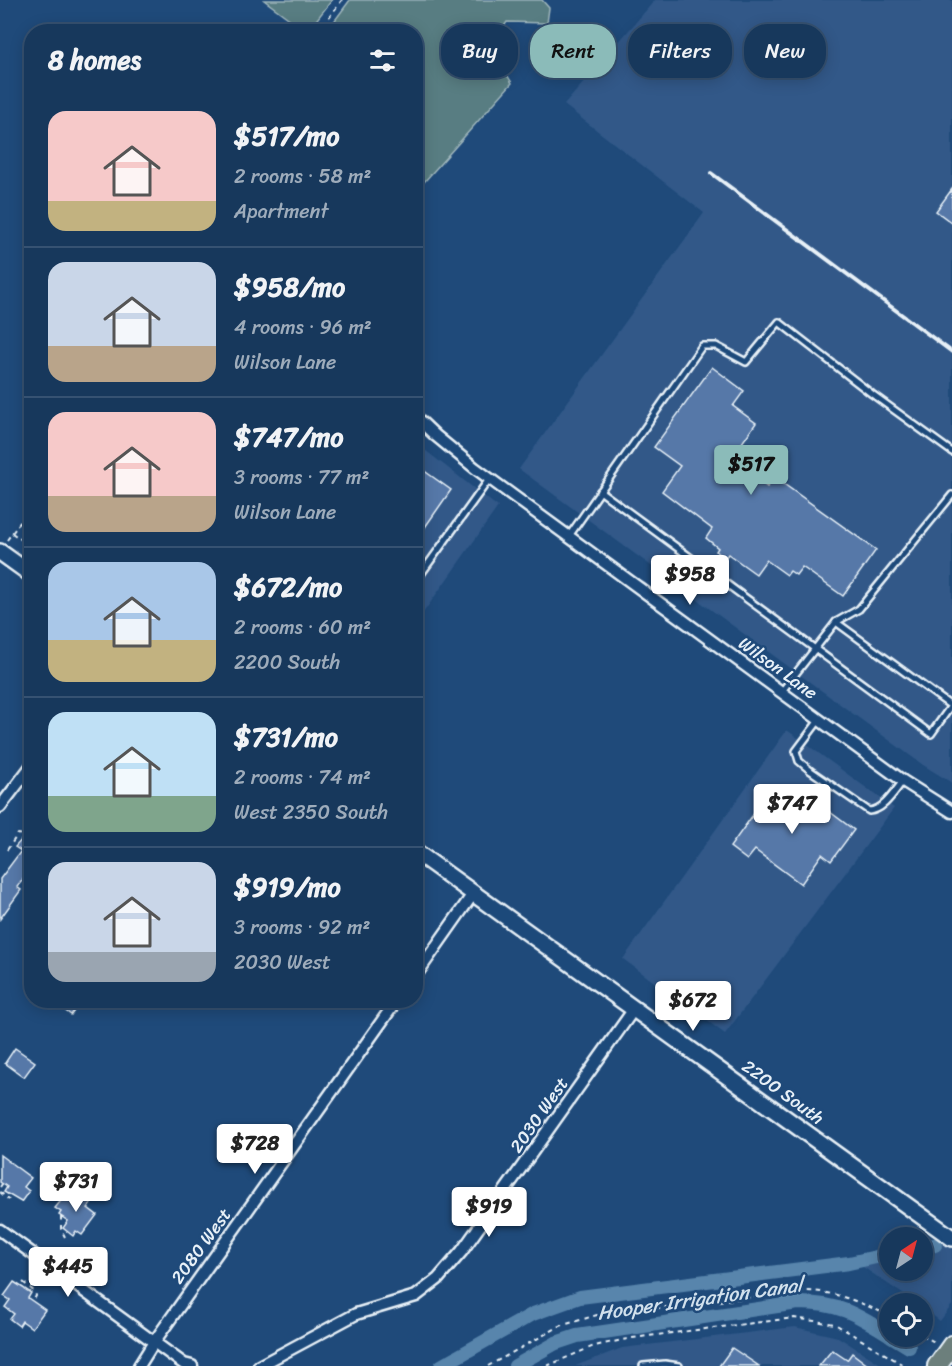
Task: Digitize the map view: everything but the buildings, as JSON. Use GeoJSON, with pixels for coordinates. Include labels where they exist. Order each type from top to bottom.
{"type":"FeatureCollection","features":[{"type":"Feature","properties":{"kind":"main road"},"geometry":{"type":"LineString","coordinates":[[936,1366],[952,1345]]}},
{"type":"Feature","properties":{"kind":"street","name":"Wilson Lane"},"geometry":{"type":"LineString","coordinates":[[423,424],[490,478],[569,536],[903,781],[952,812]]}},
{"type":"Feature","properties":{"kind":"street"},"geometry":{"type":"LineString","coordinates":[[0,552],[24,569]]}},
{"type":"Feature","properties":{"kind":"street"},"geometry":{"type":"LineString","coordinates":[[0,807],[24,776]]}},
{"type":"Feature","properties":{"kind":"street","name":"2200 South"},"geometry":{"type":"LineString","coordinates":[[423,857],[952,1238]]}},
{"type":"Feature","properties":{"kind":"street"},"geometry":{"type":"LineString","coordinates":[[423,965],[473,894]]}},
{"type":"Feature","properties":{"kind":"street","name":"2080 West"},"geometry":{"type":"LineString","coordinates":[[139,1366],[153,1342],[391,1008]]}},
{"type":"Feature","properties":{"kind":"street","name":"2030 West"},"geometry":{"type":"LineString","coordinates":[[260,1366],[356,1314],[417,1296],[438,1279],[462,1251],[634,1009]]}},
{"type":"Feature","properties":{"kind":"street"},"geometry":{"type":"LineString","coordinates":[[0,1230],[184,1364],[192,1366]]}},
{"type":"Feature","properties":{"kind":"lane"},"geometry":{"type":"LineString","coordinates":[[569,536],[702,346],[716,346],[746,362],[779,322],[952,452]]}},
{"type":"Feature","properties":{"kind":"lane"},"geometry":{"type":"LineString","coordinates":[[423,571],[490,478]]}},
{"type":"Feature","properties":{"kind":"lane"},"geometry":{"type":"LineString","coordinates":[[600,491],[931,734],[951,706],[836,622]]}},
{"type":"Feature","properties":{"kind":"lane"},"geometry":{"type":"LineString","coordinates":[[782,691],[836,622],[859,609],[952,495]]}},
{"type":"Feature","properties":{"kind":"lane"},"geometry":{"type":"LineString","coordinates":[[819,719],[796,751],[799,761],[811,771],[869,811],[883,805],[903,781]]}},
{"type":"Feature","properties":{"kind":"lane"},"geometry":{"type":"LineString","coordinates":[[643,1366],[665,1364],[679,1366]]}},
{"type":"Feature","properties":{"kind":"path"},"geometry":{"type":"LineString","coordinates":[[324,24],[342,0]]}},
{"type":"Feature","properties":{"kind":"path"},"geometry":{"type":"LineString","coordinates":[[24,517],[12,533],[24,541]]}},
{"type":"Feature","properties":{"kind":"path"},"geometry":{"type":"LineString","coordinates":[[7,850],[18,834],[24,836]]}},
{"type":"Feature","properties":{"kind":"path"},"geometry":{"type":"LineString","coordinates":[[0,1192],[9,1200]]}},
{"type":"Feature","properties":{"kind":"path"},"geometry":{"type":"LineString","coordinates":[[61,1216],[61,1229],[65,1236]]}},
{"type":"Feature","properties":{"kind":"path"},"geometry":{"type":"LineString","coordinates":[[23,1282],[35,1292],[36,1296],[33,1301]]}},
{"type":"Feature","properties":{"kind":"path"},"geometry":{"type":"LineString","coordinates":[[488,1366],[560,1326],[597,1315],[815,1291],[843,1296],[879,1311]]}},
{"type":"Feature","properties":{"kind":"path"},"geometry":{"type":"LineString","coordinates":[[547,1366],[594,1346],[632,1338],[794,1318],[835,1324],[904,1366]]}},
{"type":"Feature","properties":{"kind":"shaded area"},"geometry":{"type":"Polygon","coordinates":[[[655,0],[952,0],[952,783],[923,765],[519,469],[704,213],[564,105],[587,78],[616,78],[616,45],[628,31],[628,78],[732,78],[732,24],[634,24],[655,0]]]}},
{"type":"Feature","properties":{"kind":"shaded area"},"geometry":{"type":"Polygon","coordinates":[[[423,448],[498,507],[423,613],[423,448]]]}},
{"type":"Feature","properties":{"kind":"shaded area"},"geometry":{"type":"Polygon","coordinates":[[[787,730],[894,808],[725,1034],[623,959],[787,730]]]}},
{"type":"Feature","properties":{"kind":"shaded area"},"geometry":{"type":"Polygon","coordinates":[[[947,1244],[952,1248],[952,1305],[940,1321],[933,1316],[933,1293],[901,1293],[884,1281],[933,1281],[933,1247],[947,1244]]]}},
{"type":"Feature","properties":{"kind":"shaded area"},"geometry":{"type":"Polygon","coordinates":[[[879,1258],[879,1278],[857,1263],[879,1258]]]}},
{"type":"Feature","properties":{"kind":"shaded area"},"geometry":{"type":"Polygon","coordinates":[[[795,1327],[838,1337],[884,1366],[575,1366],[622,1348],[795,1327]]]}},
{"type":"Feature","properties":{"kind":"green space"},"geometry":{"type":"Polygon","coordinates":[[[264,0],[332,0],[313,24],[296,24],[264,0]]]}},
{"type":"Feature","properties":{"kind":"green space"},"geometry":{"type":"Polygon","coordinates":[[[350,0],[542,0],[549,8],[547,23],[441,24],[441,78],[509,78],[512,83],[423,183],[423,24],[332,24],[350,0]]]}},
{"type":"Feature","properties":{"kind":"waterway"},"geometry":{"type":"LineString","coordinates":[[441,1366],[533,1314],[580,1297],[849,1263],[879,1256]]}},
{"type":"Feature","properties":{"kind":"waterway","name":"Hooper Irrigation Canal"},"geometry":{"type":"LineString","coordinates":[[515,1366],[556,1343],[577,1336],[798,1303],[825,1305],[847,1311],[879,1328]]}},
{"type":"Feature","properties":{"kind":"railway"},"geometry":{"type":"LineString","coordinates":[[711,173],[952,352]]}}]}
